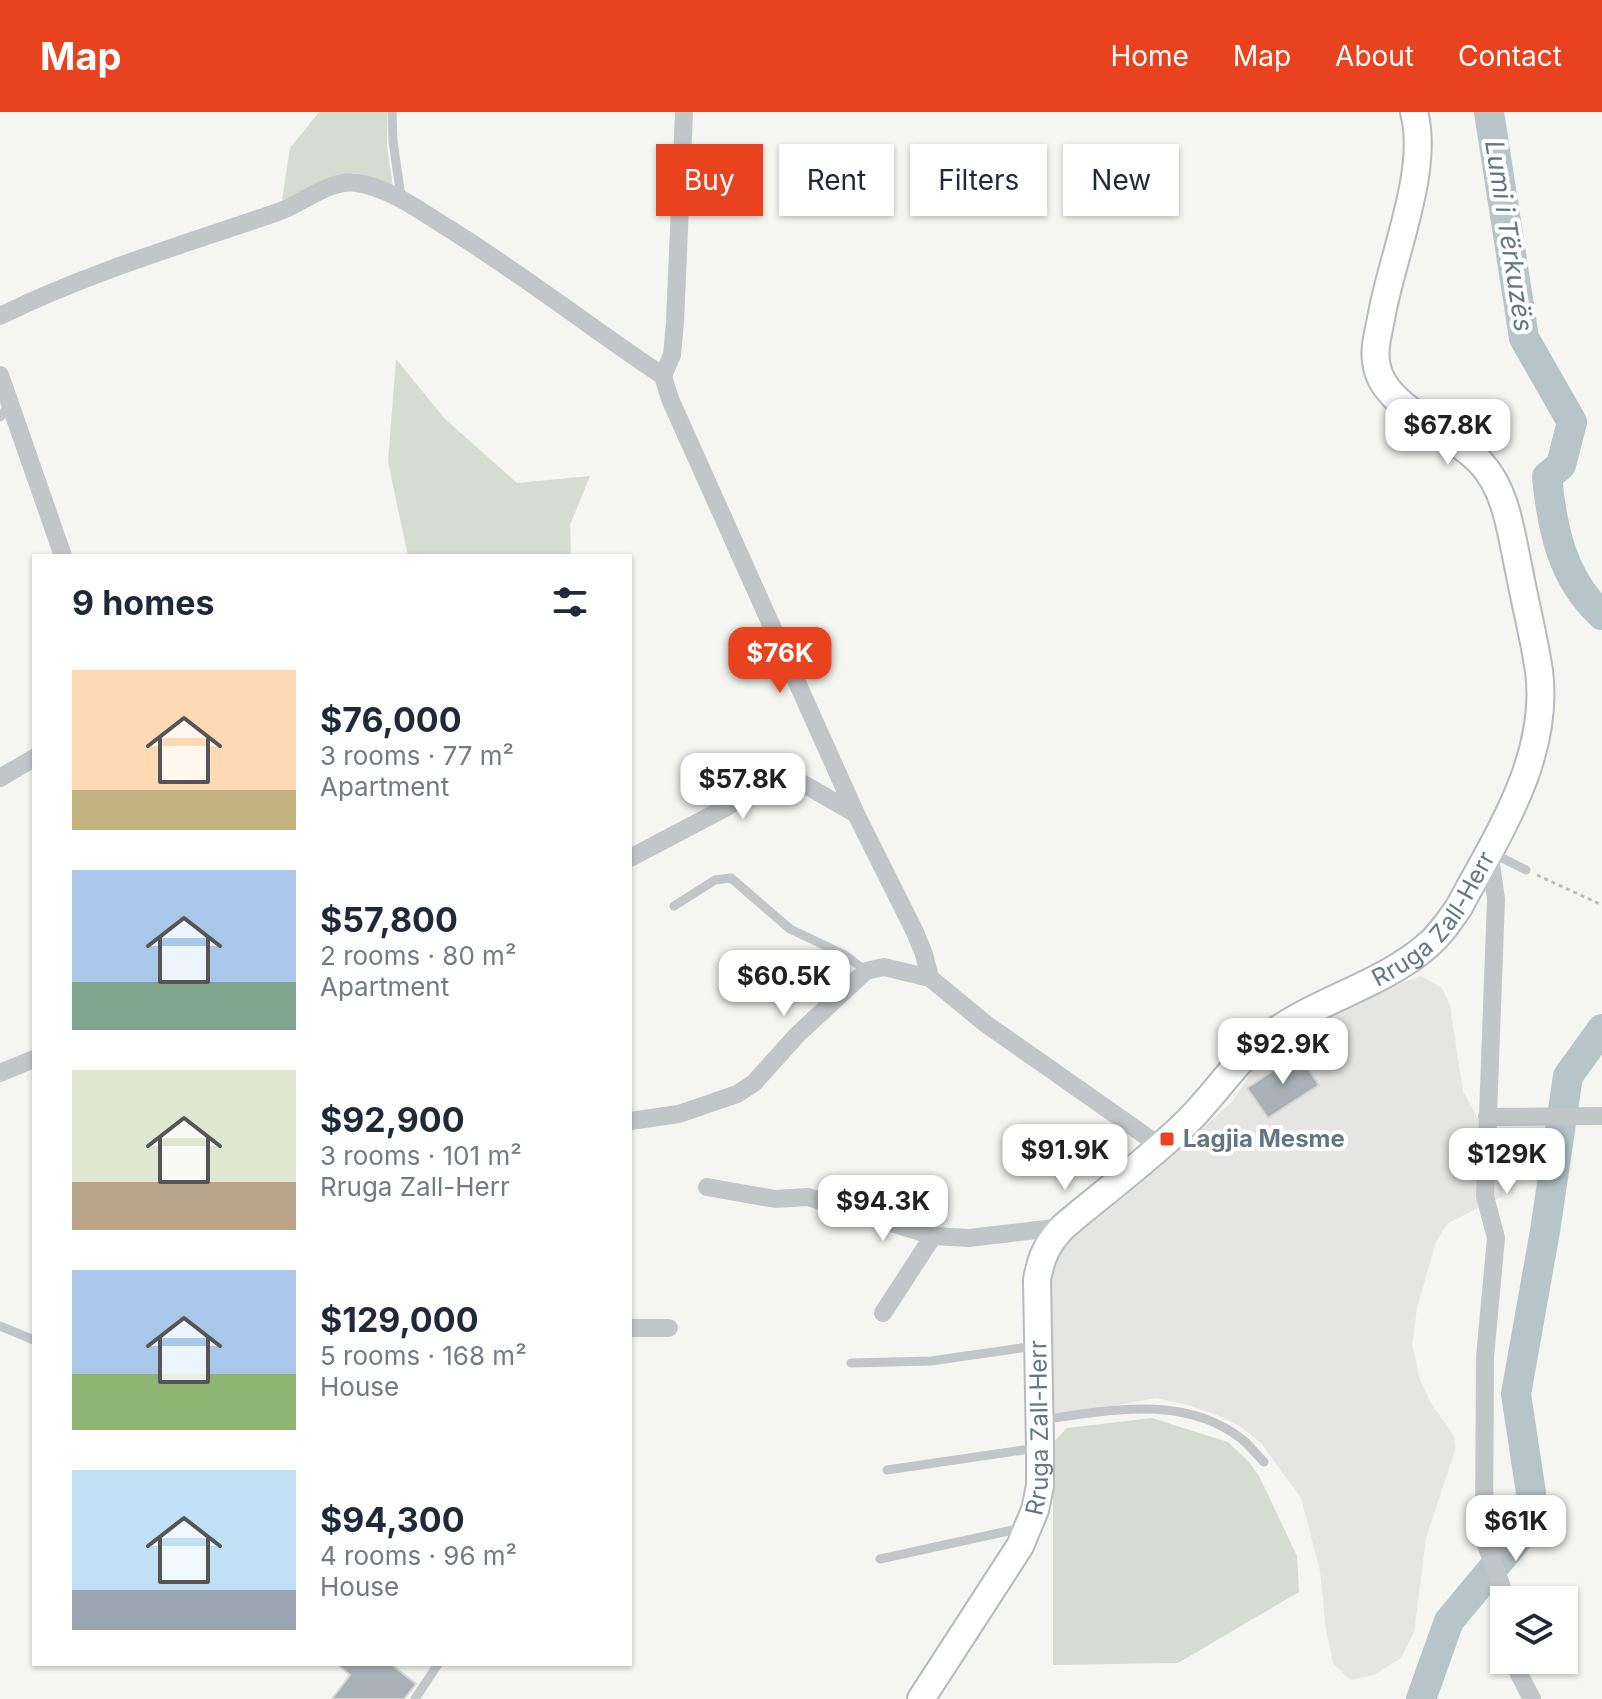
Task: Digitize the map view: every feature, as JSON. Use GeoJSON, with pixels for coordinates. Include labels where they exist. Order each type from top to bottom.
{"type":"FeatureCollection","features":[{"type":"Feature","properties":{"kind":"street"},"geometry":{"type":"LineString","coordinates":[[663,376],[672,355],[675,322],[684,112]]}},
{"type":"Feature","properties":{"kind":"street","name":"Rruga Zall-Herr"},"geometry":{"type":"LineString","coordinates":[[921,1699],[1020,1546],[1029,1526],[1040,1486],[1037,1280],[1040,1259],[1049,1242],[1187,1121],[1263,1041],[1287,1024],[1407,961],[1428,945],[1445,928],[1459,907],[1529,767],[1537,737],[1539,672],[1509,520],[1497,487],[1483,465],[1467,450],[1384,388],[1377,367],[1382,311],[1418,155],[1414,112]]}},
{"type":"Feature","properties":{"kind":"street"},"geometry":{"type":"LineString","coordinates":[[0,316],[87,278],[282,211],[329,187],[351,182],[372,185],[402,201],[508,266],[663,376],[670,399],[856,814],[914,930],[930,978]]}},
{"type":"Feature","properties":{"kind":"street"},"geometry":{"type":"LineString","coordinates":[[0,375],[5,410],[62,554]]}},
{"type":"Feature","properties":{"kind":"street"},"geometry":{"type":"LineString","coordinates":[[0,778],[32,759]]}},
{"type":"Feature","properties":{"kind":"street"},"geometry":{"type":"LineString","coordinates":[[632,857],[727,807],[766,781],[781,778],[800,782],[856,814]]}},
{"type":"Feature","properties":{"kind":"street"},"geometry":{"type":"LineString","coordinates":[[1489,851],[1496,899],[1485,1196],[1496,1238],[1485,1357],[1483,1504],[1486,1545],[1502,1586]]}},
{"type":"Feature","properties":{"kind":"street"},"geometry":{"type":"LineString","coordinates":[[632,1121],[679,1114],[737,1094],[754,1083],[797,1035],[866,971],[884,967],[930,978],[986,1024],[1160,1146]]}},
{"type":"Feature","properties":{"kind":"street"},"geometry":{"type":"LineString","coordinates":[[0,1073],[32,1060]]}},
{"type":"Feature","properties":{"kind":"street"},"geometry":{"type":"LineString","coordinates":[[1487,1117],[1602,1116]]}},
{"type":"Feature","properties":{"kind":"street"},"geometry":{"type":"LineString","coordinates":[[707,1187],[775,1199],[808,1197],[933,1236],[969,1238],[1063,1227]]}},
{"type":"Feature","properties":{"kind":"street"},"geometry":{"type":"LineString","coordinates":[[883,1313],[933,1236]]}},
{"type":"Feature","properties":{"kind":"street"},"geometry":{"type":"LineString","coordinates":[[632,1328],[669,1328]]}},
{"type":"Feature","properties":{"kind":"street"},"geometry":{"type":"LineString","coordinates":[[1519,1674],[1532,1699]]}},
{"type":"Feature","properties":{"kind":"lane"},"geometry":{"type":"LineString","coordinates":[[392,112],[402,201]]}},
{"type":"Feature","properties":{"kind":"lane"},"geometry":{"type":"LineString","coordinates":[[1489,851],[1526,870]]}},
{"type":"Feature","properties":{"kind":"lane"},"geometry":{"type":"LineString","coordinates":[[674,906],[715,880],[731,878],[790,929],[845,955],[866,971]]}},
{"type":"Feature","properties":{"kind":"lane"},"geometry":{"type":"LineString","coordinates":[[0,1326],[32,1339]]}},
{"type":"Feature","properties":{"kind":"lane"},"geometry":{"type":"LineString","coordinates":[[851,1363],[931,1361],[1039,1345]]}},
{"type":"Feature","properties":{"kind":"lane"},"geometry":{"type":"LineString","coordinates":[[1039,1420],[1120,1409],[1163,1409],[1188,1414],[1219,1426],[1242,1439],[1264,1462]]}},
{"type":"Feature","properties":{"kind":"lane"},"geometry":{"type":"LineString","coordinates":[[887,1470],[1040,1447]]}},
{"type":"Feature","properties":{"kind":"lane"},"geometry":{"type":"LineString","coordinates":[[880,1559],[1029,1526]]}},
{"type":"Feature","properties":{"kind":"lane"},"geometry":{"type":"LineString","coordinates":[[415,1699],[437,1666]]}},
{"type":"Feature","properties":{"kind":"path"},"geometry":{"type":"LineString","coordinates":[[1526,870],[1602,905]]}},
{"type":"Feature","properties":{"kind":"shaded area"},"geometry":{"type":"Polygon","coordinates":[[[319,112],[387,112],[387,146],[393,187],[354,173],[282,200],[290,148],[319,112]]]}},
{"type":"Feature","properties":{"kind":"shaded area"},"geometry":{"type":"Polygon","coordinates":[[[396,359],[445,419],[517,483],[590,476],[570,525],[571,554],[408,554],[388,462],[396,359]]]}},
{"type":"Feature","properties":{"kind":"shaded area"},"geometry":{"type":"Polygon","coordinates":[[[1421,976],[1442,988],[1450,1006],[1463,1091],[1489,1140],[1503,1196],[1448,1223],[1436,1242],[1417,1308],[1412,1345],[1420,1379],[1429,1400],[1454,1436],[1455,1450],[1426,1538],[1414,1632],[1401,1658],[1374,1675],[1350,1680],[1333,1663],[1320,1571],[1301,1498],[1261,1443],[1222,1417],[1156,1398],[1054,1417],[1045,1275],[1066,1243],[1233,1101],[1257,1063],[1316,1024],[1376,993],[1421,976]]]}},
{"type":"Feature","properties":{"kind":"shaded area"},"geometry":{"type":"Polygon","coordinates":[[[1152,1418],[1228,1442],[1250,1463],[1297,1556],[1299,1592],[1178,1663],[1053,1665],[1053,1443],[1067,1428],[1152,1418]]]}},
{"type":"Feature","properties":{"kind":"building"},"geometry":{"type":"Polygon","coordinates":[[[1298,1054],[1319,1085],[1268,1118],[1247,1088],[1298,1054]]]}},
{"type":"Feature","properties":{"kind":"building"},"geometry":{"type":"Polygon","coordinates":[[[339,1666],[394,1666],[416,1684],[404,1699],[332,1699],[350,1675],[339,1666]]]}},
{"type":"Feature","properties":{"kind":"waterway","name":"Lumi i Tërkuzës"},"geometry":{"type":"LineString","coordinates":[[1489,112],[1524,338],[1572,422],[1561,465],[1547,477],[1556,534],[1577,585],[1602,615]]}},
{"type":"Feature","properties":{"kind":"waterway","name":"Lumi i Tërkuzës"},"geometry":{"type":"LineString","coordinates":[[1421,1699],[1449,1621],[1524,1531],[1531,1493],[1516,1394],[1568,1076],[1602,1029]]}},
{"type":"Feature","properties":{"kind":"place","name":"Lagjia Mesme"},"geometry":{"type":"Point","coordinates":[1167,1139]}}]}
